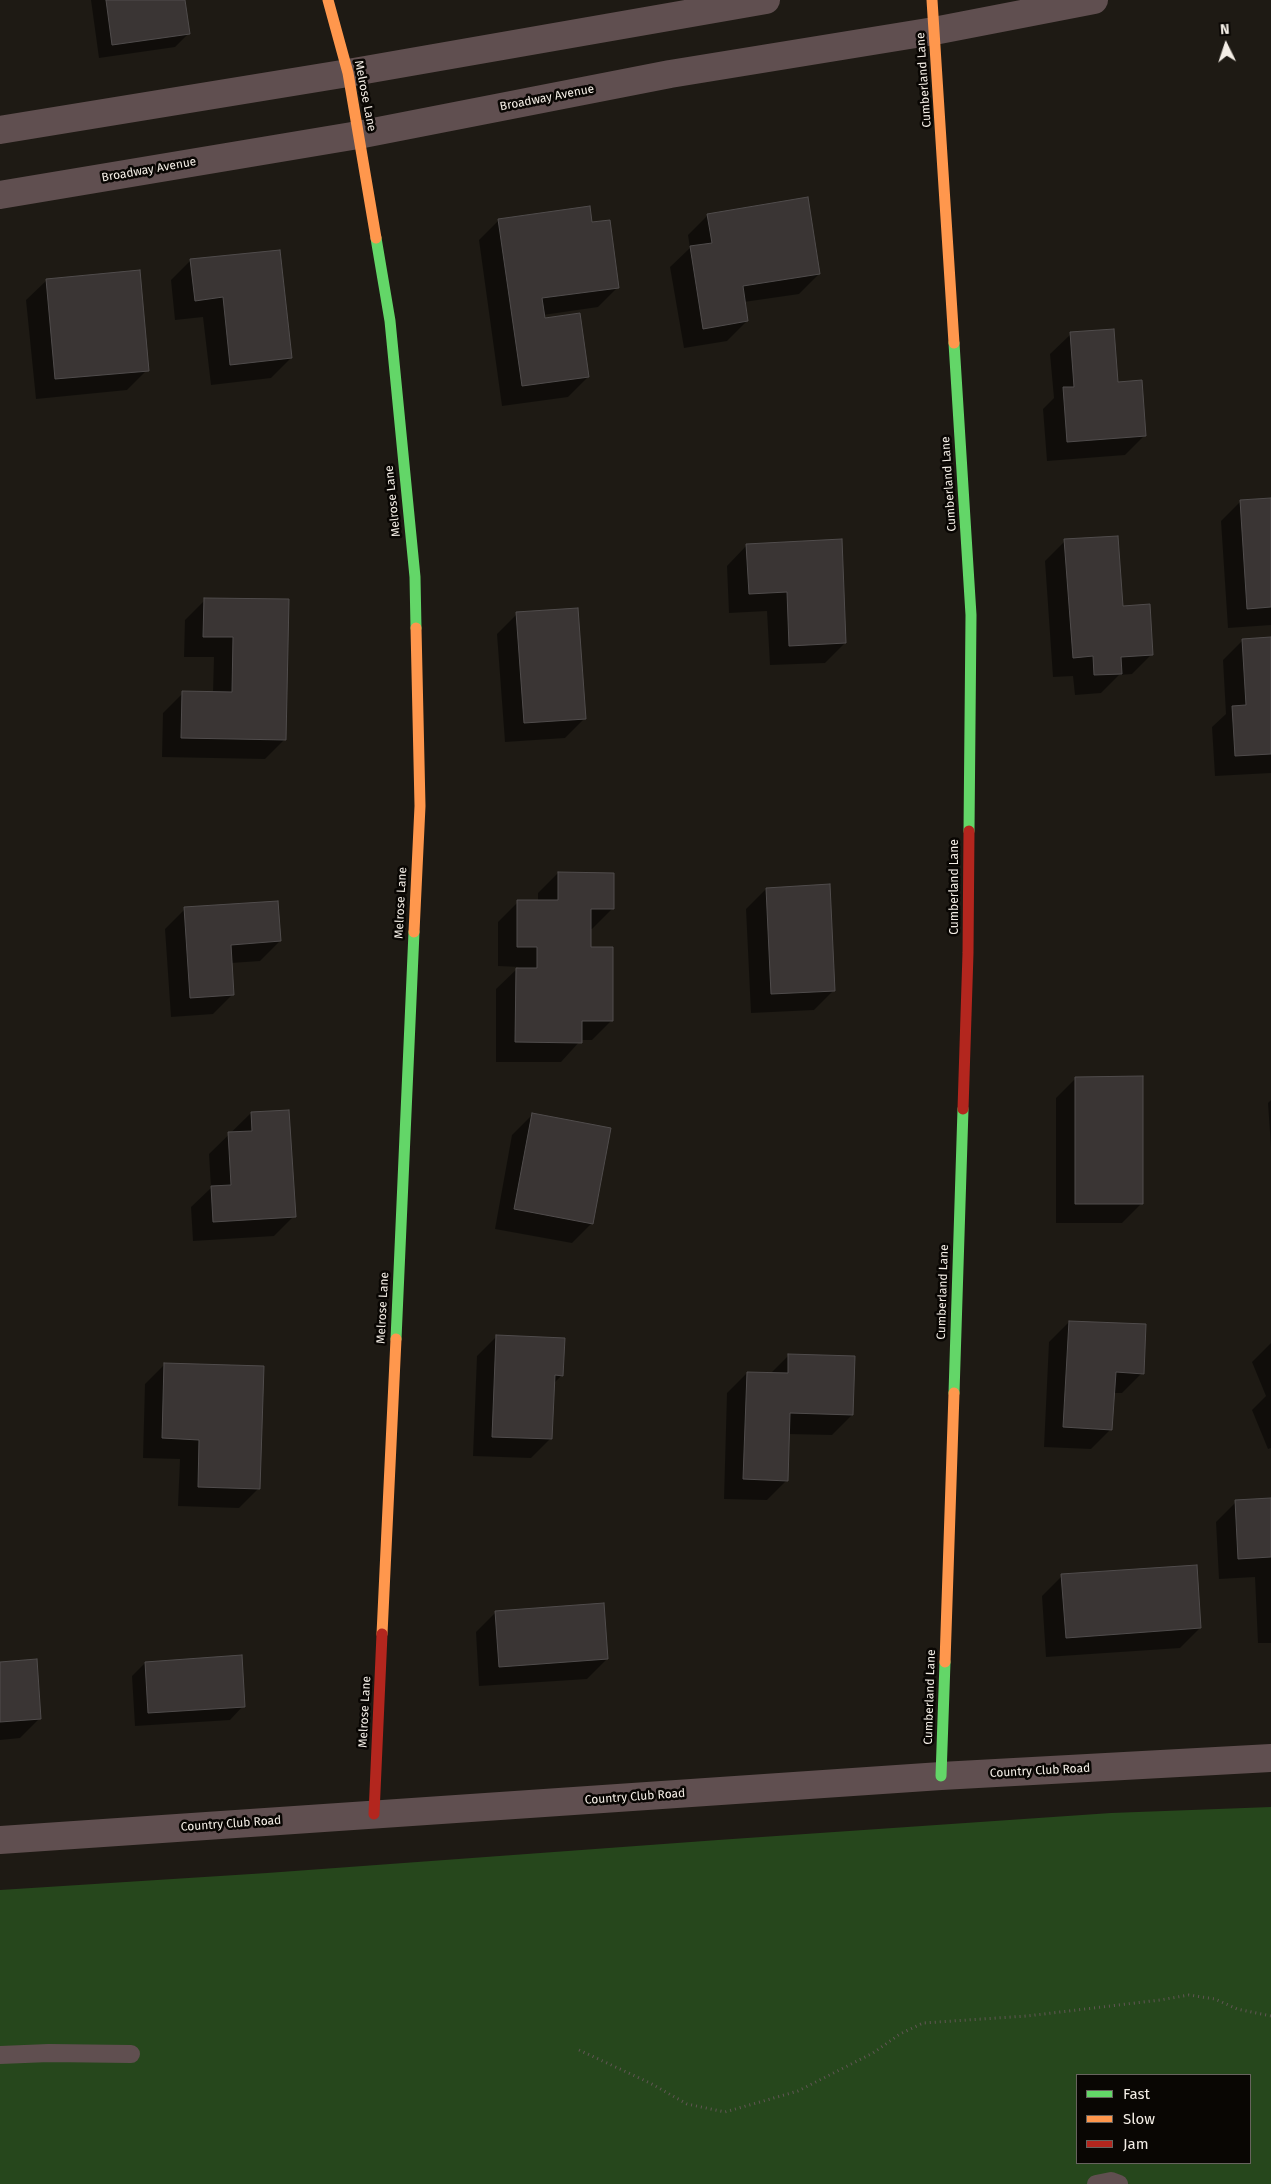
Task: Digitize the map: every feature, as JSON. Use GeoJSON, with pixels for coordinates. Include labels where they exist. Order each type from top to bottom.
{"type":"FeatureCollection","features":[{"type":"Feature","properties":{"kind":"street","name":"Melrose Lane"},"geometry":{"type":"LineString","coordinates":[[328,0],[348,74],[390,321],[415,577],[420,806],[374,1814]]}},
{"type":"Feature","properties":{"kind":"street"},"geometry":{"type":"LineString","coordinates":[[0,130],[348,74],[766,0]]}},
{"type":"Feature","properties":{"kind":"street","name":"Cumberland Lane"},"geometry":{"type":"LineString","coordinates":[[932,0],[971,615],[968,953],[941,1776]]}},
{"type":"Feature","properties":{"kind":"street","name":"Broadway Avenue"},"geometry":{"type":"LineString","coordinates":[[0,195],[358,135],[670,74],[934,31],[1094,0]]}},
{"type":"Feature","properties":{"kind":"street","name":"Country Club Road"},"geometry":{"type":"LineString","coordinates":[[0,1840],[941,1776],[1271,1758]]}},
{"type":"Feature","properties":{"kind":"lane"},"geometry":{"type":"LineString","coordinates":[[0,2055],[49,2053],[131,2054]]}},
{"type":"Feature","properties":{"kind":"lane"},"geometry":{"type":"LineString","coordinates":[[1096,2184],[1111,2181],[1119,2184]]}},
{"type":"Feature","properties":{"kind":"path"},"geometry":{"type":"LineString","coordinates":[[579,2050],[650,2083],[687,2104],[725,2112],[798,2091],[873,2053],[900,2034],[923,2023],[1027,2016],[1189,1995],[1215,1999],[1237,2009],[1271,2016]]}},
{"type":"Feature","properties":{"kind":"green space"},"geometry":{"type":"Polygon","coordinates":[[[1271,1807],[1271,2184],[0,2184],[0,1890],[267,1873],[1111,1813],[1271,1807]]]}},
{"type":"Feature","properties":{"kind":"building"},"geometry":{"type":"Polygon","coordinates":[[[106,0],[185,0],[190,34],[112,45],[106,0]]]}},
{"type":"Feature","properties":{"kind":"building"},"geometry":{"type":"Polygon","coordinates":[[[808,197],[820,274],[743,286],[748,321],[703,329],[690,246],[712,243],[707,214],[808,197]]]}},
{"type":"Feature","properties":{"kind":"building"},"geometry":{"type":"Polygon","coordinates":[[[590,206],[592,222],[610,220],[619,288],[542,298],[545,318],[580,313],[589,377],[522,386],[498,219],[590,206]]]}},
{"type":"Feature","properties":{"kind":"building"},"geometry":{"type":"Polygon","coordinates":[[[280,250],[292,358],[230,365],[223,297],[195,301],[190,259],[280,250]]]}},
{"type":"Feature","properties":{"kind":"building"},"geometry":{"type":"Polygon","coordinates":[[[140,270],[149,371],[55,379],[46,279],[140,270]]]}},
{"type":"Feature","properties":{"kind":"building"},"geometry":{"type":"Polygon","coordinates":[[[1114,329],[1118,382],[1142,380],[1146,436],[1067,442],[1063,387],[1074,387],[1070,332],[1114,329]]]}},
{"type":"Feature","properties":{"kind":"building"},"geometry":{"type":"Polygon","coordinates":[[[1271,498],[1271,607],[1247,609],[1240,500],[1271,498]]]}},
{"type":"Feature","properties":{"kind":"building"},"geometry":{"type":"Polygon","coordinates":[[[1118,536],[1123,606],[1150,604],[1153,655],[1121,657],[1122,674],[1094,675],[1093,656],[1073,658],[1064,539],[1118,536]]]}},
{"type":"Feature","properties":{"kind":"building"},"geometry":{"type":"Polygon","coordinates":[[[842,539],[846,643],[789,646],[787,592],[749,594],[746,544],[842,539]]]}},
{"type":"Feature","properties":{"kind":"building"},"geometry":{"type":"Polygon","coordinates":[[[204,598],[289,599],[286,740],[181,738],[182,691],[232,692],[233,637],[203,637],[204,598]]]}},
{"type":"Feature","properties":{"kind":"building"},"geometry":{"type":"Polygon","coordinates":[[[578,608],[586,719],[524,723],[516,612],[578,608]]]}},
{"type":"Feature","properties":{"kind":"building"},"geometry":{"type":"Polygon","coordinates":[[[1271,637],[1271,754],[1235,756],[1232,706],[1246,705],[1242,639],[1271,637]]]}},
{"type":"Feature","properties":{"kind":"building"},"geometry":{"type":"Polygon","coordinates":[[[558,872],[614,873],[614,909],[591,909],[591,947],[613,947],[613,1021],[582,1021],[582,1043],[515,1042],[516,968],[537,968],[537,947],[517,947],[517,900],[558,900],[558,872]]]}},
{"type":"Feature","properties":{"kind":"building"},"geometry":{"type":"Polygon","coordinates":[[[830,884],[835,991],[771,994],[766,888],[830,884]]]}},
{"type":"Feature","properties":{"kind":"building"},"geometry":{"type":"Polygon","coordinates":[[[278,901],[281,941],[231,945],[234,995],[190,998],[184,907],[278,901]]]}},
{"type":"Feature","properties":{"kind":"building"},"geometry":{"type":"Polygon","coordinates":[[[1143,1076],[1143,1204],[1075,1204],[1075,1077],[1143,1076]]]}},
{"type":"Feature","properties":{"kind":"building"},"geometry":{"type":"Polygon","coordinates":[[[289,1110],[296,1217],[213,1222],[211,1186],[231,1185],[228,1132],[252,1131],[251,1112],[289,1110]]]}},
{"type":"Feature","properties":{"kind":"building"},"geometry":{"type":"Polygon","coordinates":[[[532,1113],[611,1128],[593,1224],[514,1209],[532,1113]]]}},
{"type":"Feature","properties":{"kind":"building"},"geometry":{"type":"Polygon","coordinates":[[[1069,1321],[1146,1324],[1144,1374],[1116,1372],[1112,1430],[1063,1427],[1069,1321]]]}},
{"type":"Feature","properties":{"kind":"building"},"geometry":{"type":"Polygon","coordinates":[[[496,1335],[565,1338],[563,1376],[555,1375],[552,1439],[492,1437],[496,1335]]]}},
{"type":"Feature","properties":{"kind":"building"},"geometry":{"type":"Polygon","coordinates":[[[788,1354],[855,1356],[853,1415],[790,1413],[788,1481],[743,1479],[747,1372],[788,1373],[788,1354]]]}},
{"type":"Feature","properties":{"kind":"building"},"geometry":{"type":"Polygon","coordinates":[[[164,1363],[264,1366],[260,1489],[198,1487],[199,1440],[162,1438],[164,1363]]]}},
{"type":"Feature","properties":{"kind":"building"},"geometry":{"type":"Polygon","coordinates":[[[1271,1498],[1271,1557],[1238,1559],[1235,1500],[1271,1498]]]}},
{"type":"Feature","properties":{"kind":"building"},"geometry":{"type":"Polygon","coordinates":[[[1197,1565],[1201,1628],[1066,1638],[1061,1574],[1197,1565]]]}},
{"type":"Feature","properties":{"kind":"building"},"geometry":{"type":"Polygon","coordinates":[[[604,1603],[608,1659],[499,1667],[495,1611],[604,1603]]]}},
{"type":"Feature","properties":{"kind":"building"},"geometry":{"type":"Polygon","coordinates":[[[242,1655],[245,1707],[148,1713],[145,1662],[242,1655]]]}},
{"type":"Feature","properties":{"kind":"building"},"geometry":{"type":"Polygon","coordinates":[[[37,1659],[41,1719],[0,1722],[0,1662],[37,1659]]]}},
{"type":"Feature","properties":{"kind":"traffic: fast"},"geometry":{"type":"LineString","coordinates":[[376,238],[390,321],[415,577],[416,628]]}},
{"type":"Feature","properties":{"kind":"traffic: fast"},"geometry":{"type":"LineString","coordinates":[[954,343],[971,615],[969,831]]}},
{"type":"Feature","properties":{"kind":"traffic: fast"},"geometry":{"type":"LineString","coordinates":[[396,1339],[414,932]]}},
{"type":"Feature","properties":{"kind":"traffic: fast"},"geometry":{"type":"LineString","coordinates":[[954,1393],[963,1109]]}},
{"type":"Feature","properties":{"kind":"traffic: fast"},"geometry":{"type":"LineString","coordinates":[[941,1776],[945,1662]]}},
{"type":"Feature","properties":{"kind":"traffic: slow"},"geometry":{"type":"LineString","coordinates":[[328,0],[348,73],[376,238]]}},
{"type":"Feature","properties":{"kind":"traffic: slow"},"geometry":{"type":"LineString","coordinates":[[932,0],[954,343]]}},
{"type":"Feature","properties":{"kind":"traffic: slow"},"geometry":{"type":"LineString","coordinates":[[414,932],[420,806],[416,628]]}},
{"type":"Feature","properties":{"kind":"traffic: slow"},"geometry":{"type":"LineString","coordinates":[[382,1634],[396,1339]]}},
{"type":"Feature","properties":{"kind":"traffic: slow"},"geometry":{"type":"LineString","coordinates":[[945,1662],[954,1393]]}},
{"type":"Feature","properties":{"kind":"traffic: jam"},"geometry":{"type":"LineString","coordinates":[[963,1109],[968,953],[969,831]]}},
{"type":"Feature","properties":{"kind":"traffic: jam"},"geometry":{"type":"LineString","coordinates":[[374,1814],[382,1634]]}}]}
